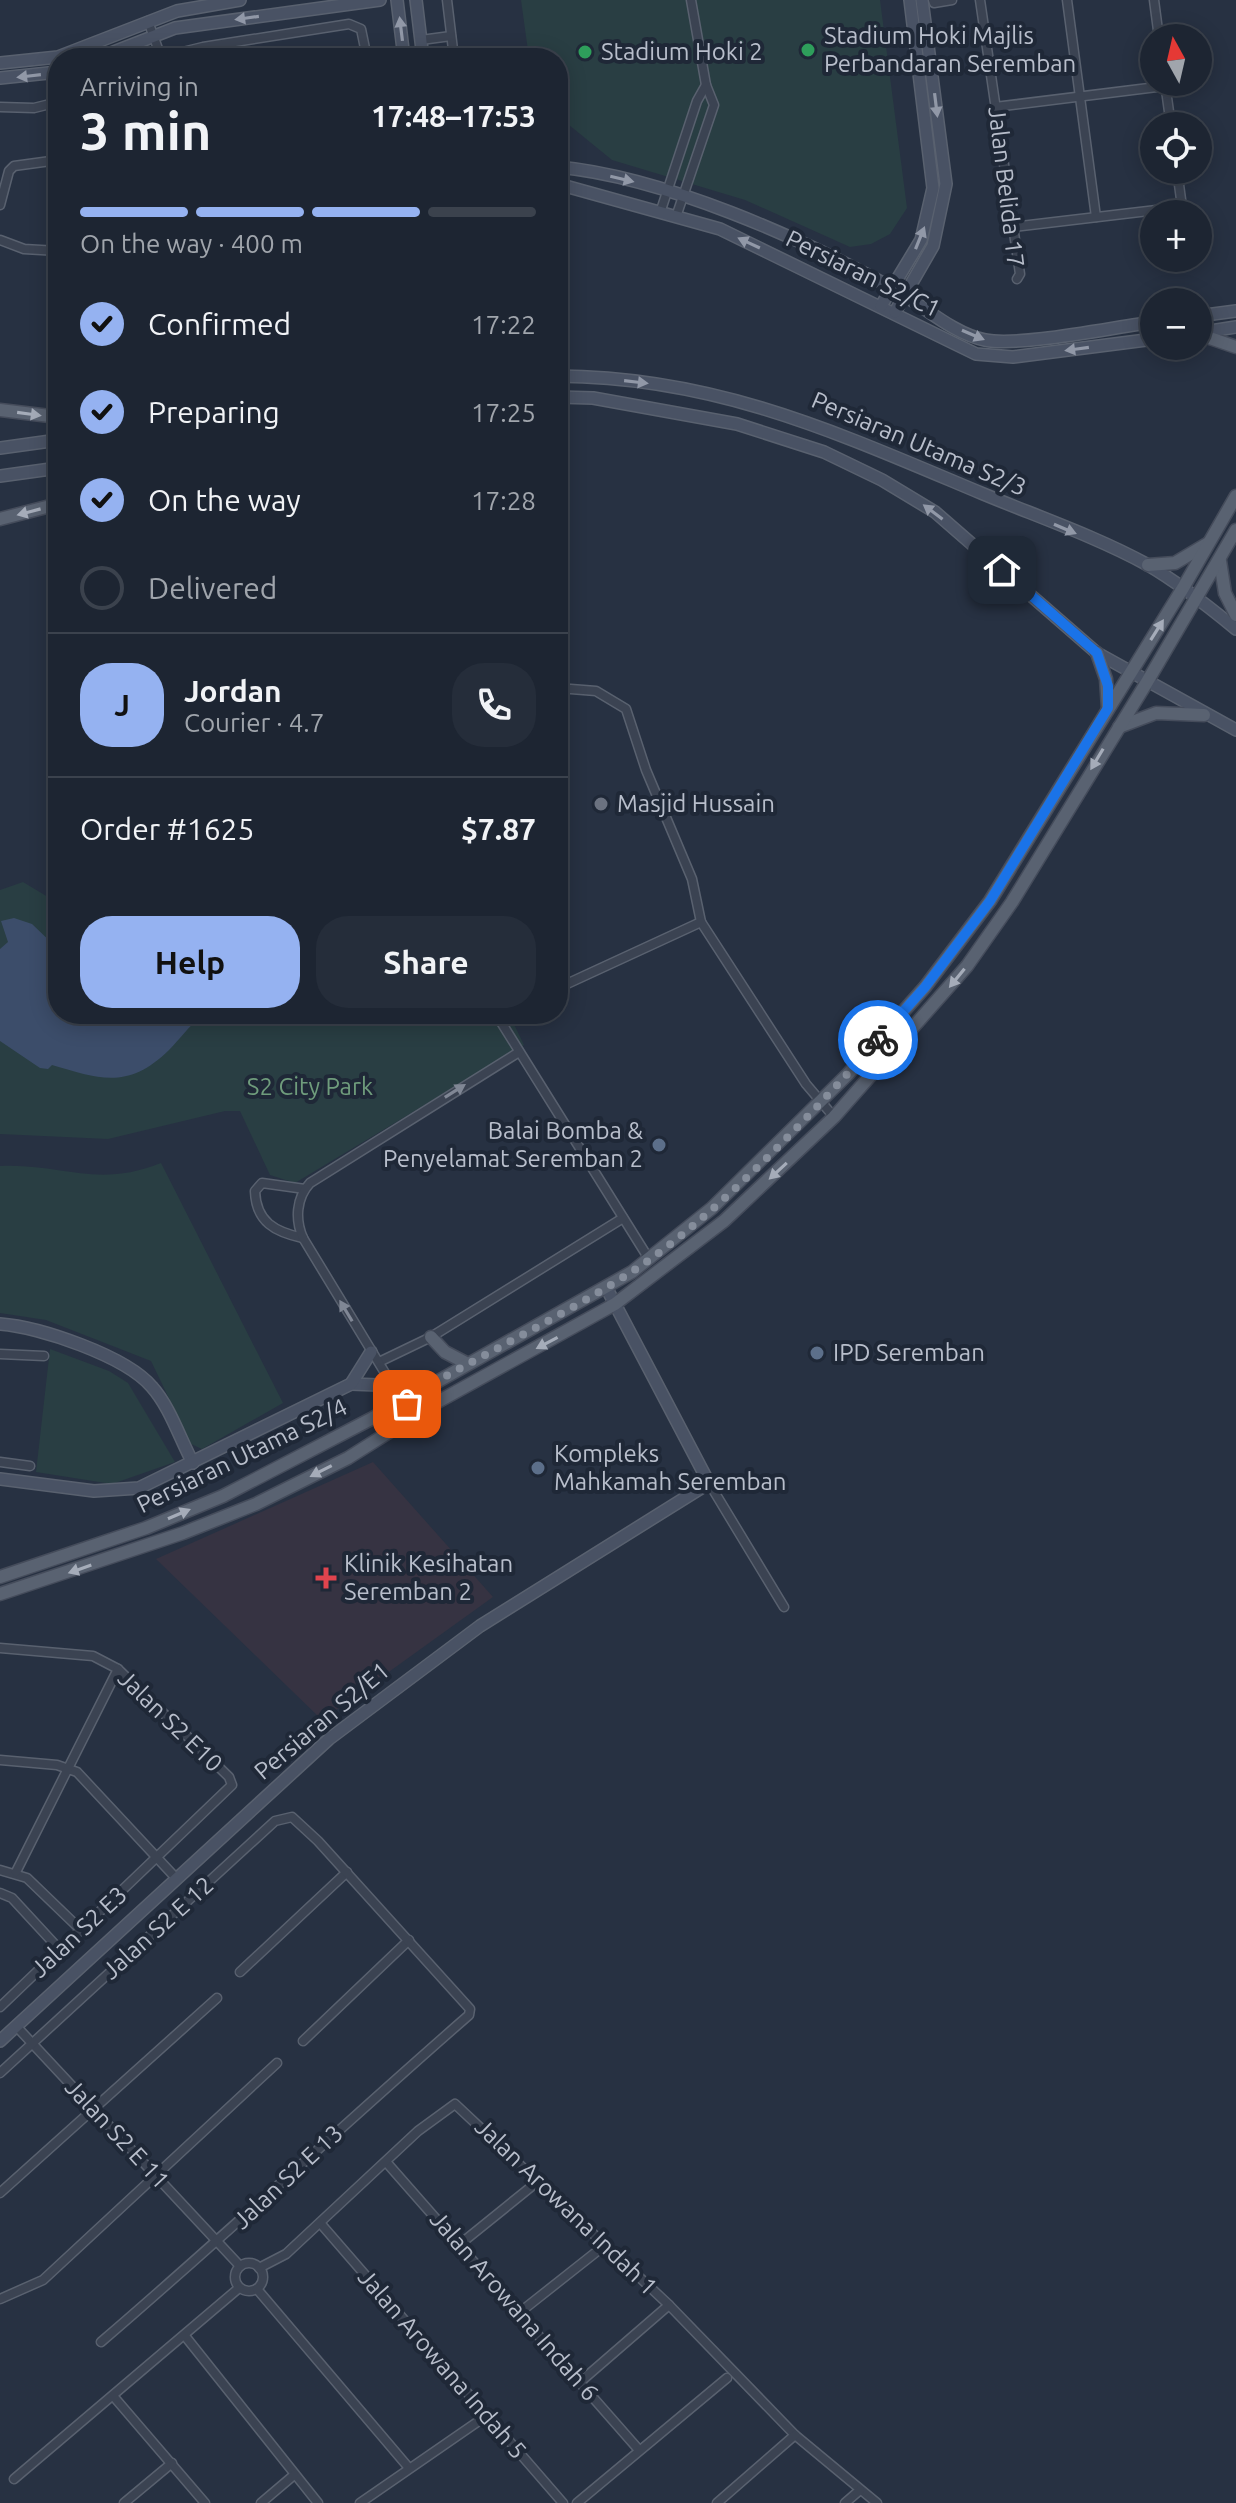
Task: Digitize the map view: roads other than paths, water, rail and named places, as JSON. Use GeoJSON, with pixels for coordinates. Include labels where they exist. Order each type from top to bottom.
{"type":"FeatureCollection","features":[{"type":"Feature","properties":{"kind":"main road"},"geometry":{"type":"LineString","coordinates":[[80,48],[187,9],[240,0]]}},
{"type":"Feature","properties":{"kind":"main road"},"geometry":{"type":"LineString","coordinates":[[128,48],[153,35],[186,26],[380,0]]}},
{"type":"Feature","properties":{"kind":"main road"},"geometry":{"type":"LineString","coordinates":[[397,0],[403,48]]}},
{"type":"Feature","properties":{"kind":"main road"},"geometry":{"type":"LineString","coordinates":[[416,0],[422,48]]}},
{"type":"Feature","properties":{"kind":"main road"},"geometry":{"type":"LineString","coordinates":[[881,306],[921,240],[933,188],[910,0]]}},
{"type":"Feature","properties":{"kind":"main road"},"geometry":{"type":"LineString","coordinates":[[895,312],[933,246],[946,184],[930,1]]}},
{"type":"Feature","properties":{"kind":"main road"},"geometry":{"type":"LineString","coordinates":[[0,63],[48,58]]}},
{"type":"Feature","properties":{"kind":"main road"},"geometry":{"type":"LineString","coordinates":[[0,78],[48,73]]}},
{"type":"Feature","properties":{"kind":"main road","name":"Persiaran S2/C1"},"geometry":{"type":"LineString","coordinates":[[568,169],[668,191],[741,217],[893,289],[968,334],[992,341],[1140,324]]}},
{"type":"Feature","properties":{"kind":"main road","name":"Persiaran S2/C1"},"geometry":{"type":"LineString","coordinates":[[568,187],[677,214],[720,229],[895,312],[967,350],[999,358],[1140,341]]}},
{"type":"Feature","properties":{"kind":"main road"},"geometry":{"type":"LineString","coordinates":[[1212,314],[1236,311]]}},
{"type":"Feature","properties":{"kind":"main road"},"geometry":{"type":"LineString","coordinates":[[1212,331],[1236,327]]}},
{"type":"Feature","properties":{"kind":"main road"},"geometry":{"type":"LineString","coordinates":[[1212,338],[1236,347]]}},
{"type":"Feature","properties":{"kind":"main road","name":"Persiaran Utama S2/3"},"geometry":{"type":"LineString","coordinates":[[568,376],[673,386],[784,412],[1148,565],[1198,598],[1236,629]]}},
{"type":"Feature","properties":{"kind":"main road","name":"Persiaran Utama S2/3"},"geometry":{"type":"LineString","coordinates":[[568,398],[666,409],[737,424],[777,435],[882,480],[935,512],[1097,653],[1236,730]]}},
{"type":"Feature","properties":{"kind":"main road"},"geometry":{"type":"LineString","coordinates":[[0,410],[48,416]]}},
{"type":"Feature","properties":{"kind":"main road"},"geometry":{"type":"LineString","coordinates":[[0,448],[48,441]]}},
{"type":"Feature","properties":{"kind":"main road"},"geometry":{"type":"LineString","coordinates":[[2,476],[48,469]]}},
{"type":"Feature","properties":{"kind":"main road","name":"Persiaran Utama S2/4"},"geometry":{"type":"LineString","coordinates":[[0,1577],[146,1528],[223,1496],[606,1287],[649,1259],[712,1208],[821,1103],[925,987],[990,901],[1211,542],[1236,496]]}},
{"type":"Feature","properties":{"kind":"main road"},"geometry":{"type":"LineString","coordinates":[[0,519],[48,507]]}},
{"type":"Feature","properties":{"kind":"main road","name":"Persiaran Utama S2/4"},"geometry":{"type":"LineString","coordinates":[[0,1594],[168,1538],[256,1504],[348,1458],[432,1405],[615,1304],[724,1221],[834,1117],[967,966],[1012,902],[1115,729],[1198,598],[1236,530]]}},
{"type":"Feature","properties":{"kind":"main road"},"geometry":{"type":"LineString","coordinates":[[1148,565],[1175,563],[1211,542]]}},
{"type":"Feature","properties":{"kind":"main road"},"geometry":{"type":"LineString","coordinates":[[1220,561],[1225,593],[1236,615]]}},
{"type":"Feature","properties":{"kind":"main road"},"geometry":{"type":"LineString","coordinates":[[1097,653],[1108,686],[1108,708]]}},
{"type":"Feature","properties":{"kind":"main road"},"geometry":{"type":"LineString","coordinates":[[1115,729],[1156,713],[1204,715]]}},
{"type":"Feature","properties":{"kind":"main road"},"geometry":{"type":"LineString","coordinates":[[712,1208],[724,1221]]}},
{"type":"Feature","properties":{"kind":"main road"},"geometry":{"type":"LineString","coordinates":[[606,1287],[709,1483]]}},
{"type":"Feature","properties":{"kind":"main road"},"geometry":{"type":"LineString","coordinates":[[0,1324],[43,1332],[141,1375],[154,1389],[193,1463]]}},
{"type":"Feature","properties":{"kind":"main road"},"geometry":{"type":"LineString","coordinates":[[431,1337],[445,1352],[466,1363]]}},
{"type":"Feature","properties":{"kind":"main road"},"geometry":{"type":"LineString","coordinates":[[0,1479],[120,1491],[161,1479],[351,1384],[375,1357]]}},
{"type":"Feature","properties":{"kind":"main road"},"geometry":{"type":"LineString","coordinates":[[351,1384],[378,1385],[411,1405],[432,1405]]}},
{"type":"Feature","properties":{"kind":"main road","name":"Persiaran S2/E1"},"geometry":{"type":"LineString","coordinates":[[0,2041],[175,1877],[329,1739],[480,1626],[709,1483]]}},
{"type":"Feature","properties":{"kind":"street"},"geometry":{"type":"LineString","coordinates":[[447,0],[453,48]]}},
{"type":"Feature","properties":{"kind":"street"},"geometry":{"type":"LineString","coordinates":[[677,214],[714,105],[706,85],[691,0]]}},
{"type":"Feature","properties":{"kind":"street"},"geometry":{"type":"LineString","coordinates":[[930,1],[952,0]]}},
{"type":"Feature","properties":{"kind":"street","name":"Jalan Belida 17"},"geometry":{"type":"LineString","coordinates":[[980,0],[1013,227],[1017,279]]}},
{"type":"Feature","properties":{"kind":"street"},"geometry":{"type":"LineString","coordinates":[[1067,0],[1096,217]]}},
{"type":"Feature","properties":{"kind":"street"},"geometry":{"type":"LineString","coordinates":[[1154,0],[1157,24]]}},
{"type":"Feature","properties":{"kind":"street"},"geometry":{"type":"LineString","coordinates":[[148,21],[157,48]]}},
{"type":"Feature","properties":{"kind":"street"},"geometry":{"type":"LineString","coordinates":[[212,48],[349,24],[365,34],[366,48]]}},
{"type":"Feature","properties":{"kind":"street"},"geometry":{"type":"LineString","coordinates":[[421,40],[451,36]]}},
{"type":"Feature","properties":{"kind":"street"},"geometry":{"type":"LineString","coordinates":[[108,37],[112,48]]}},
{"type":"Feature","properties":{"kind":"street"},"geometry":{"type":"LineString","coordinates":[[661,210],[688,127],[706,85]]}},
{"type":"Feature","properties":{"kind":"street"},"geometry":{"type":"LineString","coordinates":[[995,107],[1140,88]]}},
{"type":"Feature","properties":{"kind":"street"},"geometry":{"type":"LineString","coordinates":[[0,107],[34,108],[48,104]]}},
{"type":"Feature","properties":{"kind":"street"},"geometry":{"type":"LineString","coordinates":[[688,127],[706,132]]}},
{"type":"Feature","properties":{"kind":"street"},"geometry":{"type":"LineString","coordinates":[[0,205],[9,171],[14,166],[48,161]]}},
{"type":"Feature","properties":{"kind":"street"},"geometry":{"type":"LineString","coordinates":[[1013,227],[1140,213]]}},
{"type":"Feature","properties":{"kind":"street"},"geometry":{"type":"LineString","coordinates":[[0,240],[24,249],[48,250]]}},
{"type":"Feature","properties":{"kind":"street"},"geometry":{"type":"LineString","coordinates":[[568,689],[596,691],[626,709],[646,770],[692,879],[701,922],[821,1103],[834,1117]]}},
{"type":"Feature","properties":{"kind":"street"},"geometry":{"type":"LineString","coordinates":[[568,983],[701,922]]}},
{"type":"Feature","properties":{"kind":"street"},"geometry":{"type":"LineString","coordinates":[[502,1024],[649,1259]]}},
{"type":"Feature","properties":{"kind":"street"},"geometry":{"type":"LineString","coordinates":[[402,1401],[303,1238],[297,1226],[299,1206],[305,1189],[519,1052]]}},
{"type":"Feature","properties":{"kind":"street"},"geometry":{"type":"LineString","coordinates":[[303,1238],[277,1232],[264,1221],[255,1203],[255,1191],[262,1183],[305,1189]]}},
{"type":"Feature","properties":{"kind":"street"},"geometry":{"type":"LineString","coordinates":[[375,1357],[431,1337],[623,1218]]}},
{"type":"Feature","properties":{"kind":"street"},"geometry":{"type":"LineString","coordinates":[[0,1354],[44,1356]]}},
{"type":"Feature","properties":{"kind":"street"},"geometry":{"type":"LineString","coordinates":[[0,1462],[30,1466]]}},
{"type":"Feature","properties":{"kind":"street"},"geometry":{"type":"LineString","coordinates":[[709,1483],[784,1607]]}},
{"type":"Feature","properties":{"kind":"street","name":"Jalan S2 E10"},"geometry":{"type":"LineString","coordinates":[[0,1648],[93,1656],[118,1669],[229,1777],[232,1785],[159,1859]]}},
{"type":"Feature","properties":{"kind":"street"},"geometry":{"type":"LineString","coordinates":[[16,1872],[118,1669]]}},
{"type":"Feature","properties":{"kind":"street"},"geometry":{"type":"LineString","coordinates":[[0,1760],[67,1768],[85,1778],[175,1877]]}},
{"type":"Feature","properties":{"kind":"street","name":"Jalan S2 E 12"},"geometry":{"type":"LineString","coordinates":[[0,2073],[275,1821],[292,1817],[347,1872]]}},
{"type":"Feature","properties":{"kind":"street","name":"Jalan S2 E3"},"geometry":{"type":"LineString","coordinates":[[0,2007],[159,1859]]}},
{"type":"Feature","properties":{"kind":"street"},"geometry":{"type":"LineString","coordinates":[[0,1870],[16,1872],[27,1878],[81,1930]]}},
{"type":"Feature","properties":{"kind":"street"},"geometry":{"type":"LineString","coordinates":[[240,1972],[347,1872],[409,1940],[303,2041]]}},
{"type":"Feature","properties":{"kind":"street"},"geometry":{"type":"LineString","coordinates":[[0,1893],[12,1898],[60,1950]]}},
{"type":"Feature","properties":{"kind":"street","name":"Jalan S2 E 13"},"geometry":{"type":"LineString","coordinates":[[101,2342],[218,2242],[364,2106],[469,2015],[470,2009],[409,1940]]}},
{"type":"Feature","properties":{"kind":"street"},"geometry":{"type":"LineString","coordinates":[[0,2193],[95,2111],[217,1998]]}},
{"type":"Feature","properties":{"kind":"street","name":"Jalan S2 E 11"},"geometry":{"type":"LineString","coordinates":[[16,2026],[240,2266]]}},
{"type":"Feature","properties":{"kind":"street"},"geometry":{"type":"LineString","coordinates":[[0,2299],[43,2280],[277,2063]]}},
{"type":"Feature","properties":{"kind":"street","name":"Jalan Arowana Indah 1"},"geometry":{"type":"LineString","coordinates":[[259,2268],[286,2254],[418,2131],[455,2104],[669,2305],[795,2435],[877,2503]]}},
{"type":"Feature","properties":{"kind":"street","name":"Jalan Arowana Indah 6"},"geometry":{"type":"LineString","coordinates":[[387,2163],[639,2450]]}},
{"type":"Feature","properties":{"kind":"street"},"geometry":{"type":"LineString","coordinates":[[459,2245],[537,2182]]}},
{"type":"Feature","properties":{"kind":"street","name":"Jalan Arowana Indah 5"},"geometry":{"type":"LineString","coordinates":[[321,2224],[563,2503]]}},
{"type":"Feature","properties":{"kind":"street"},"geometry":{"type":"LineString","coordinates":[[519,2313],[605,2245]]}},
{"type":"Feature","properties":{"kind":"street"},"geometry":{"type":"LineString","coordinates":[[239,2288],[235,2275],[240,2266],[251,2263],[259,2268],[263,2276],[257,2289]]}},
{"type":"Feature","properties":{"kind":"street"},"geometry":{"type":"LineString","coordinates":[[239,2288],[248,2291],[257,2289]]}},
{"type":"Feature","properties":{"kind":"street"},"geometry":{"type":"LineString","coordinates":[[14,2479],[239,2288]]}},
{"type":"Feature","properties":{"kind":"street"},"geometry":{"type":"LineString","coordinates":[[257,2289],[409,2468]]}},
{"type":"Feature","properties":{"kind":"street"},"geometry":{"type":"LineString","coordinates":[[580,2382],[669,2305]]}},
{"type":"Feature","properties":{"kind":"street"},"geometry":{"type":"LineString","coordinates":[[185,2336],[318,2503]]}},
{"type":"Feature","properties":{"kind":"street"},"geometry":{"type":"LineString","coordinates":[[577,2503],[727,2378]]}},
{"type":"Feature","properties":{"kind":"street"},"geometry":{"type":"LineString","coordinates":[[114,2397],[205,2503]]}},
{"type":"Feature","properties":{"kind":"street"},"geometry":{"type":"LineString","coordinates":[[360,2503],[486,2416]]}},
{"type":"Feature","properties":{"kind":"street"},"geometry":{"type":"LineString","coordinates":[[717,2503],[795,2435]]}},
{"type":"Feature","properties":{"kind":"street"},"geometry":{"type":"LineString","coordinates":[[124,2503],[172,2463]]}},
{"type":"Feature","properties":{"kind":"street"},"geometry":{"type":"LineString","coordinates":[[261,2503],[294,2475]]}},
{"type":"Feature","properties":{"kind":"street"},"geometry":{"type":"LineString","coordinates":[[845,2503],[860,2490]]}},
{"type":"Feature","properties":{"kind":"water"},"geometry":{"type":"Polygon","coordinates":[[[14,918],[32,924],[48,939],[48,1024],[193,1024],[154,1063],[127,1076],[99,1077],[52,1065],[48,1069],[40,1068],[0,1041],[0,949],[8,942],[1,921],[14,918]]]}},
{"type":"Feature","properties":{"kind":"place","name":"Stadium Hoki Majlis Perbandaran Seremban"},"geometry":{"type":"Point","coordinates":[808,50]}},
{"type":"Feature","properties":{"kind":"place","name":"Stadium Hoki 2"},"geometry":{"type":"Point","coordinates":[585,52]}},
{"type":"Feature","properties":{"kind":"place","name":"Masjid Hussain"},"geometry":{"type":"Point","coordinates":[601,804]}},
{"type":"Feature","properties":{"kind":"place","name":"Balai Bomba & Penyelamat Seremban 2"},"geometry":{"type":"Point","coordinates":[659,1145]}},
{"type":"Feature","properties":{"kind":"place","name":"IPD Seremban"},"geometry":{"type":"Point","coordinates":[817,1353]}},
{"type":"Feature","properties":{"kind":"place","name":"Kompleks Mahkamah Seremban"},"geometry":{"type":"Point","coordinates":[538,1468]}},
{"type":"Feature","properties":{"kind":"place","name":"Klinik Kesihatan Seremban 2"},"geometry":{"type":"Point","coordinates":[326,1578]}},
{"type":"Feature","properties":{"kind":"park label","name":"S2 City Park"},"geometry":{"type":"Point","coordinates":[310,1087]}}]}
